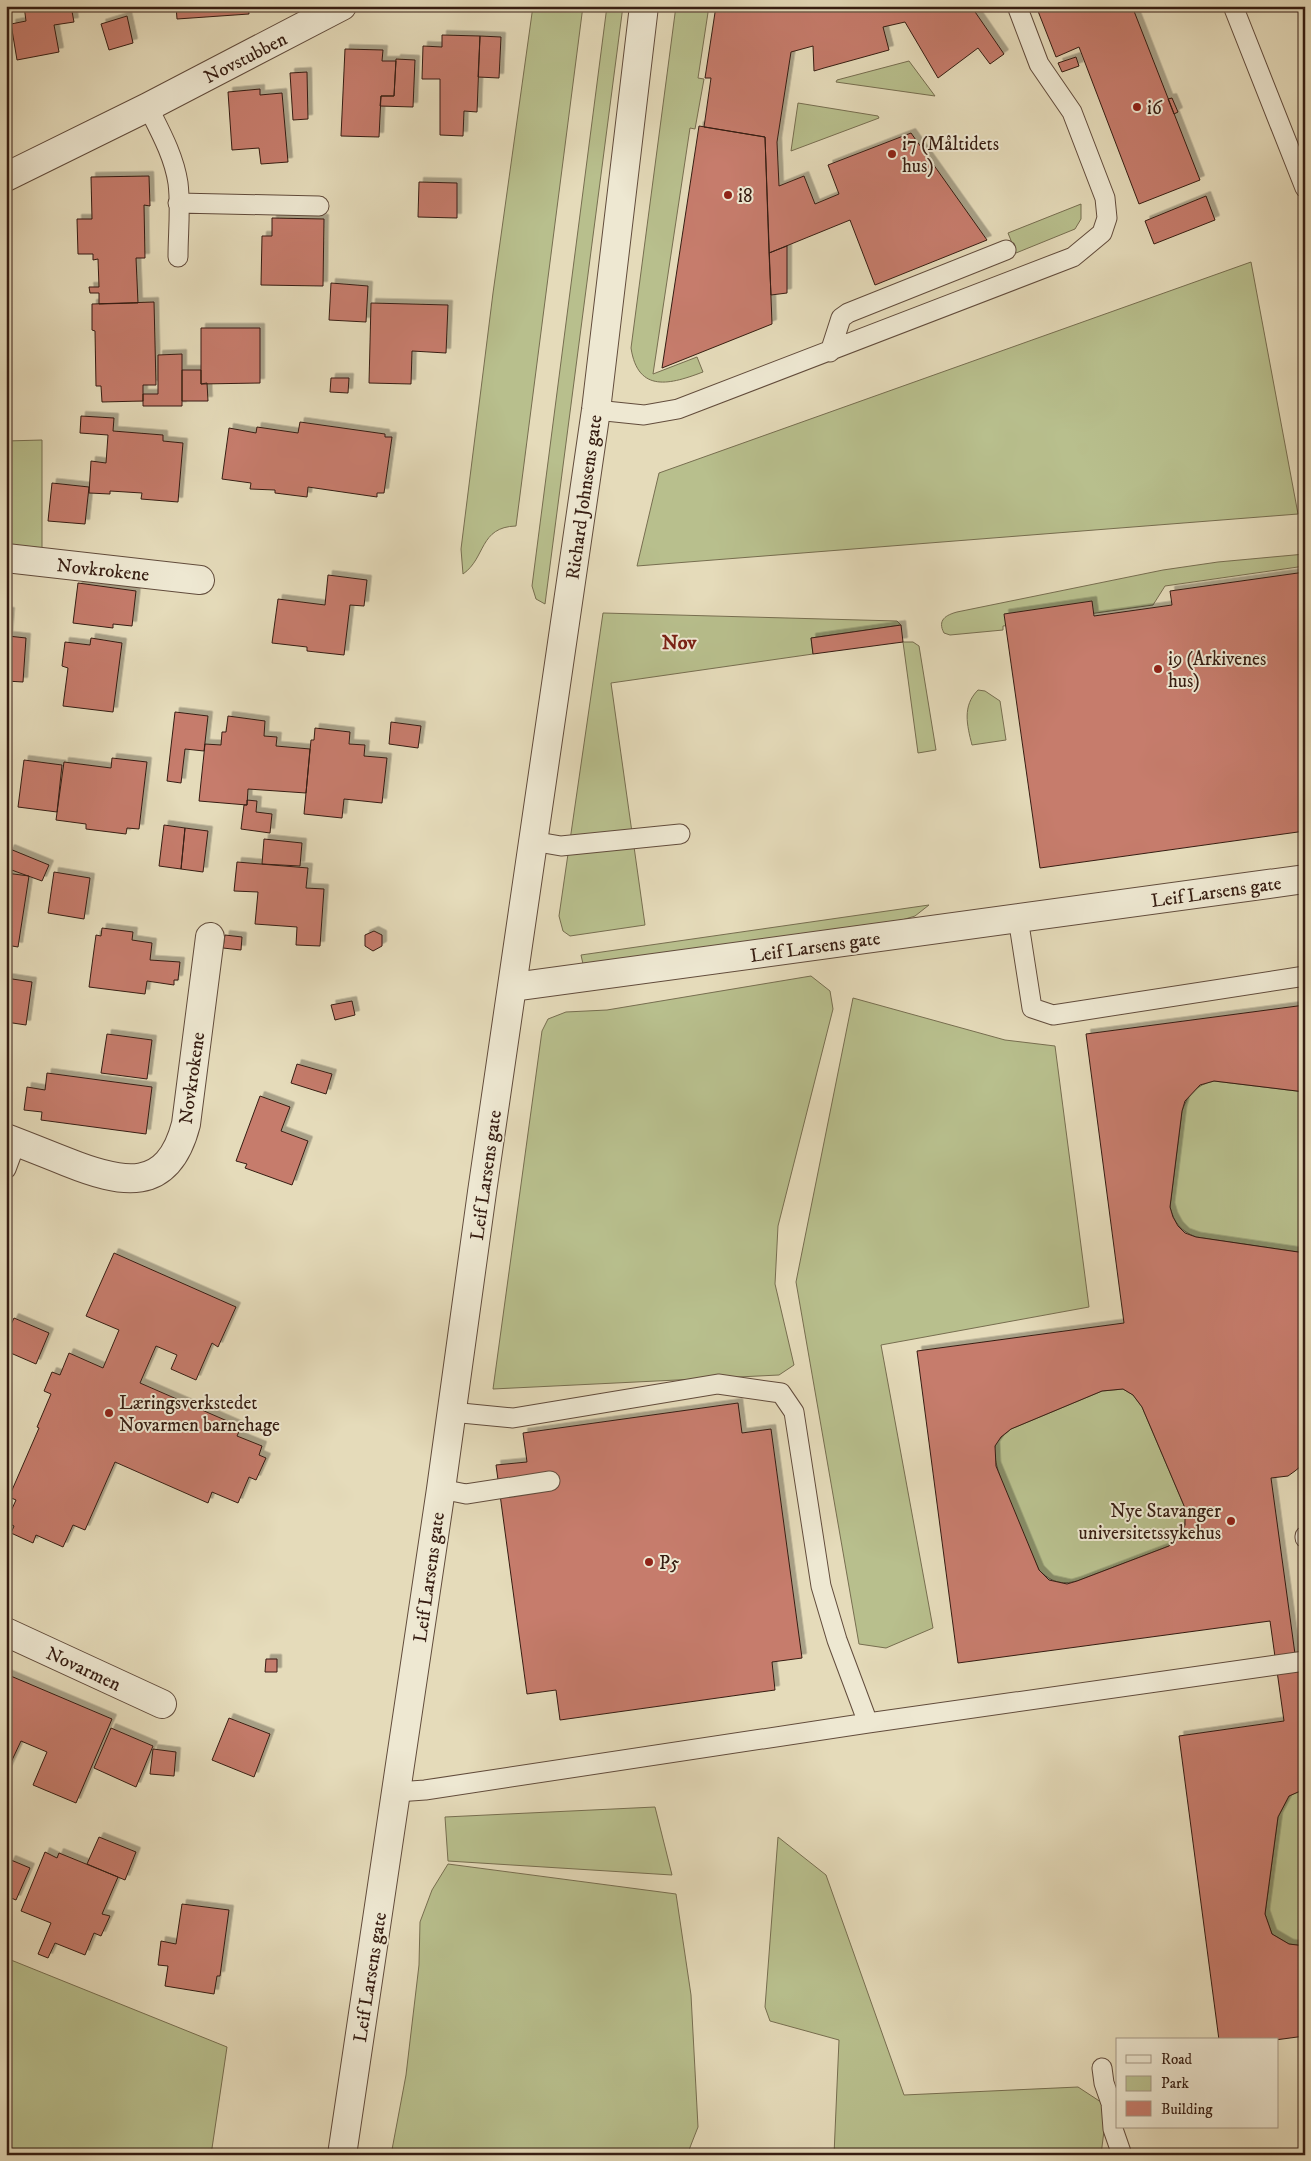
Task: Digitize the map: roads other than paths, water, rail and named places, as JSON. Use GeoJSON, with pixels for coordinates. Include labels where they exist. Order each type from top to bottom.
{"type":"FeatureCollection","features":[{"type":"Feature","properties":{"kind":"street","name":"Novstubben"},"geometry":{"type":"LineString","coordinates":[[6,177],[148,107],[342,6]]}},
{"type":"Feature","properties":{"kind":"street","name":"Richard Johnsens gate"},"geometry":{"type":"LineString","coordinates":[[513,987],[532,841],[596,410],[644,6]]}},
{"type":"Feature","properties":{"kind":"street","name":"Novkrokene"},"geometry":{"type":"LineString","coordinates":[[6,558],[200,580]]}},
{"type":"Feature","properties":{"kind":"street","name":"Leif Larsens gate"},"geometry":{"type":"LineString","coordinates":[[342,2155],[397,1792],[513,987],[1305,879]]}},
{"type":"Feature","properties":{"kind":"street","name":"Novkrokene"},"geometry":{"type":"LineString","coordinates":[[11,1140],[91,1172],[117,1179],[141,1178],[155,1173],[165,1165],[182,1140],[186,1124],[210,937]]}},
{"type":"Feature","properties":{"kind":"street","name":"Novarmen"},"geometry":{"type":"LineString","coordinates":[[6,1632],[162,1704]]}},
{"type":"Feature","properties":{"kind":"lane"},"geometry":{"type":"LineString","coordinates":[[596,410],[644,415],[666,412],[830,352],[1074,257],[1102,233],[1108,218],[1102,189],[1072,112],[1040,64],[1017,6]]}},
{"type":"Feature","properties":{"kind":"lane"},"geometry":{"type":"LineString","coordinates":[[1233,6],[1305,188]]}},
{"type":"Feature","properties":{"kind":"lane"},"geometry":{"type":"LineString","coordinates":[[148,107],[172,159],[178,184],[178,257]]}},
{"type":"Feature","properties":{"kind":"lane"},"geometry":{"type":"LineString","coordinates":[[178,203],[319,206]]}},
{"type":"Feature","properties":{"kind":"lane"},"geometry":{"type":"LineString","coordinates":[[830,352],[841,318],[848,313],[1006,250]]}},
{"type":"Feature","properties":{"kind":"lane"},"geometry":{"type":"LineString","coordinates":[[532,841],[561,846],[680,834]]}},
{"type":"Feature","properties":{"kind":"lane"},"geometry":{"type":"LineString","coordinates":[[1018,918],[1032,1008],[1053,1015],[1305,976]]}},
{"type":"Feature","properties":{"kind":"lane"},"geometry":{"type":"LineString","coordinates":[[6,1169],[11,1140]]}},
{"type":"Feature","properties":{"kind":"lane"},"geometry":{"type":"LineString","coordinates":[[451,1412],[513,1418],[718,1384],[781,1393],[794,1412],[821,1586],[837,1640],[868,1723]]}},
{"type":"Feature","properties":{"kind":"lane"},"geometry":{"type":"LineString","coordinates":[[441,1489],[466,1494],[550,1481]]}},
{"type":"Feature","properties":{"kind":"lane"},"geometry":{"type":"LineString","coordinates":[[397,1792],[1305,1660]]}},
{"type":"Feature","properties":{"kind":"lane"},"geometry":{"type":"LineString","coordinates":[[1102,2068],[1104,2083],[1111,2103],[1113,2129],[1122,2155]]}},
{"type":"Feature","properties":{"kind":"place","name":"i6"},"geometry":{"type":"Point","coordinates":[1137,107]}},
{"type":"Feature","properties":{"kind":"place","name":"i7 (Måltidets hus)"},"geometry":{"type":"Point","coordinates":[892,154]}},
{"type":"Feature","properties":{"kind":"place","name":"i8"},"geometry":{"type":"Point","coordinates":[728,195]}},
{"type":"Feature","properties":{"kind":"place","name":"i9 (Arkivenes hus)"},"geometry":{"type":"Point","coordinates":[1158,669]}},
{"type":"Feature","properties":{"kind":"place","name":"Læringsverkstedet Novarmen barnehage"},"geometry":{"type":"Point","coordinates":[109,1413]}},
{"type":"Feature","properties":{"kind":"place","name":"Nye Stavanger universitetssykehus"},"geometry":{"type":"Point","coordinates":[1231,1521]}},
{"type":"Feature","properties":{"kind":"place","name":"P5"},"geometry":{"type":"Point","coordinates":[649,1562]}},
{"type":"Feature","properties":{"kind":"district","name":"Nov"},"geometry":{"type":"Point","coordinates":[679,642]}}]}
